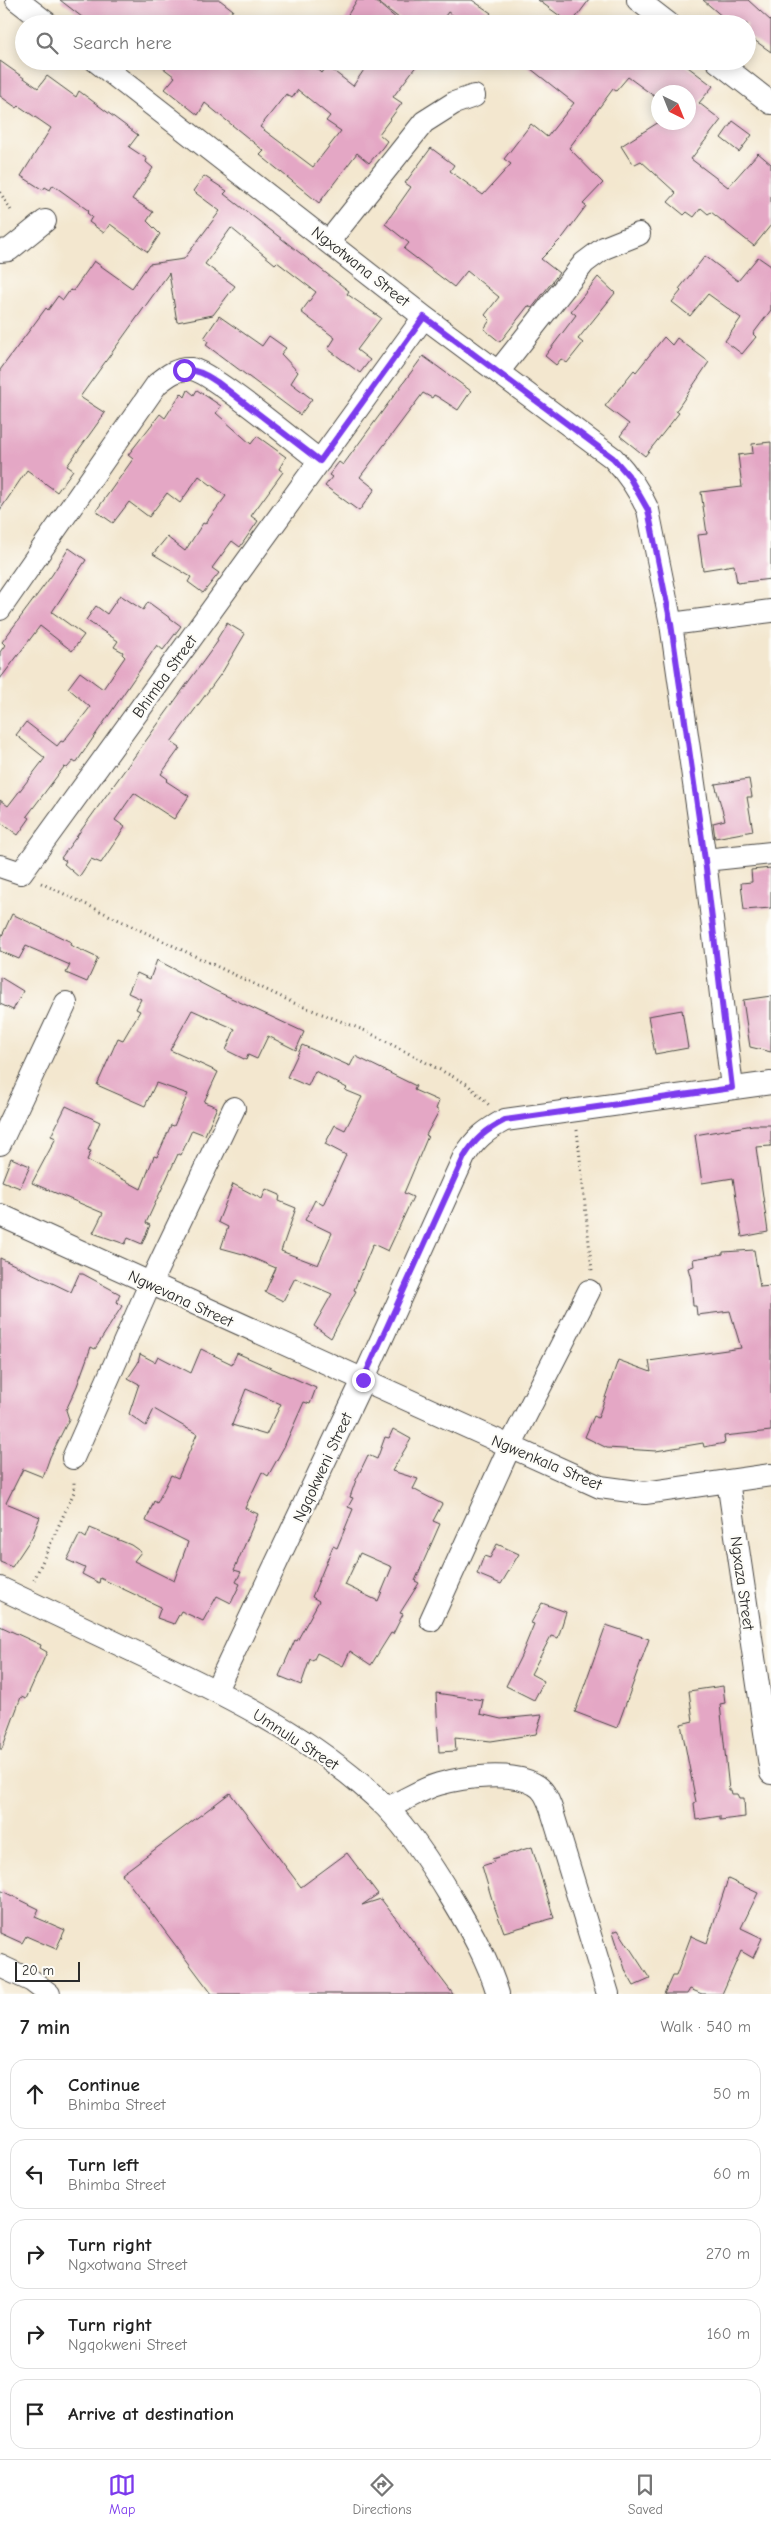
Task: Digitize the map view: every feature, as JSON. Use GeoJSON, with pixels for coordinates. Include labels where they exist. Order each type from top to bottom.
{"type":"FeatureCollection","features":[{"type":"Feature","properties":{"kind":"street"},"geometry":{"type":"LineString","coordinates":[[17,0],[36,15]]}},
{"type":"Feature","properties":{"kind":"street"},"geometry":{"type":"LineString","coordinates":[[638,0],[657,15]]}},
{"type":"Feature","properties":{"kind":"street","name":"Ngxotwana Street"},"geometry":{"type":"LineString","coordinates":[[108,70],[424,317],[613,458],[628,475],[648,510],[671,624],[705,860],[732,1088]]}},
{"type":"Feature","properties":{"kind":"street"},"geometry":{"type":"LineString","coordinates":[[729,70],[771,103]]}},
{"type":"Feature","properties":{"kind":"street"},"geometry":{"type":"LineString","coordinates":[[329,241],[424,122],[454,103],[474,96]]}},
{"type":"Feature","properties":{"kind":"street"},"geometry":{"type":"LineString","coordinates":[[0,251],[9,250],[45,221]]}},
{"type":"Feature","properties":{"kind":"street"},"geometry":{"type":"LineString","coordinates":[[498,372],[584,263],[604,248],[639,234]]}},
{"type":"Feature","properties":{"kind":"street","name":"Bhimba Street"},"geometry":{"type":"LineString","coordinates":[[10,870],[320,461],[424,317]]}},
{"type":"Feature","properties":{"kind":"street"},"geometry":{"type":"LineString","coordinates":[[0,609],[158,384],[176,371],[193,369],[217,382],[320,461]]}},
{"type":"Feature","properties":{"kind":"street"},"geometry":{"type":"LineString","coordinates":[[671,624],[771,610]]}},
{"type":"Feature","properties":{"kind":"street"},"geometry":{"type":"LineString","coordinates":[[705,860],[771,853]]}},
{"type":"Feature","properties":{"kind":"street"},"geometry":{"type":"LineString","coordinates":[[0,1144],[66,1003]]}},
{"type":"Feature","properties":{"kind":"street","name":"Ngqokweni Street"},"geometry":{"type":"LineString","coordinates":[[216,1690],[363,1380],[464,1157],[476,1138],[489,1128],[505,1120],[771,1083]]}},
{"type":"Feature","properties":{"kind":"street"},"geometry":{"type":"LineString","coordinates":[[73,1458],[150,1284],[234,1108]]}},
{"type":"Feature","properties":{"kind":"street","name":"Ngwevana Street"},"geometry":{"type":"LineString","coordinates":[[0,1215],[363,1380]]}},
{"type":"Feature","properties":{"kind":"street"},"geometry":{"type":"LineString","coordinates":[[431,1620],[510,1446],[589,1291]]}},
{"type":"Feature","properties":{"kind":"street","name":"Ngwenkala Street"},"geometry":{"type":"LineString","coordinates":[[363,1380],[600,1487],[645,1493],[771,1475]]}},
{"type":"Feature","properties":{"kind":"street","name":"Ngxaza Street"},"geometry":{"type":"LineString","coordinates":[[728,1481],[771,1773]]}},
{"type":"Feature","properties":{"kind":"street","name":"Umnulu Street"},"geometry":{"type":"LineString","coordinates":[[0,1588],[216,1690],[265,1716],[328,1756],[387,1808],[429,1860],[492,1972],[498,1994]]}},
{"type":"Feature","properties":{"kind":"street"},"geometry":{"type":"LineString","coordinates":[[387,1808],[439,1784],[501,1777],[520,1778],[535,1784],[546,1794],[552,1808],[610,1993]]}},
{"type":"Feature","properties":{"kind":"street"},"geometry":{"type":"LineString","coordinates":[[0,1966],[32,1981],[49,1994]]}},
{"type":"Feature","properties":{"kind":"path"},"geometry":{"type":"LineString","coordinates":[[0,192],[12,212]]}},
{"type":"Feature","properties":{"kind":"path"},"geometry":{"type":"LineString","coordinates":[[10,870],[294,1003],[366,1031],[396,1046],[467,1084],[505,1120]]}},
{"type":"Feature","properties":{"kind":"path"},"geometry":{"type":"LineString","coordinates":[[575,1110],[592,1271],[589,1291]]}},
{"type":"Feature","properties":{"kind":"path"},"geometry":{"type":"LineString","coordinates":[[34,1580],[74,1492],[73,1458]]}},
{"type":"Feature","properties":{"kind":"building"},"geometry":{"type":"Polygon","coordinates":[[[60,0],[220,0],[233,10],[229,15],[79,15],[60,0]]]}},
{"type":"Feature","properties":{"kind":"building"},"geometry":{"type":"Polygon","coordinates":[[[357,0],[374,0],[392,15],[348,15],[357,0]]]}},
{"type":"Feature","properties":{"kind":"building"},"geometry":{"type":"Polygon","coordinates":[[[375,0],[472,0],[491,13],[490,15],[452,15],[448,12],[446,15],[395,15],[375,0]]]}},
{"type":"Feature","properties":{"kind":"building"},"geometry":{"type":"Polygon","coordinates":[[[538,0],[589,0],[578,15],[559,15],[538,0]]]}},
{"type":"Feature","properties":{"kind":"building"},"geometry":{"type":"Polygon","coordinates":[[[703,0],[748,0],[771,21],[771,52],[756,41],[756,15],[720,15],[703,0]]]}},
{"type":"Feature","properties":{"kind":"building"},"geometry":{"type":"Polygon","coordinates":[[[0,61],[38,88],[47,76],[76,97],[79,91],[138,135],[129,147],[147,159],[146,162],[153,168],[132,199],[153,212],[147,221],[160,234],[148,252],[110,224],[104,233],[89,222],[92,217],[87,213],[89,211],[53,185],[50,190],[45,187],[43,190],[21,176],[51,128],[19,106],[17,108],[0,96],[0,61]]]}},
{"type":"Feature","properties":{"kind":"building"},"geometry":{"type":"Polygon","coordinates":[[[166,70],[319,70],[322,73],[324,70],[332,70],[353,86],[364,70],[413,70],[393,97],[402,103],[379,134],[387,141],[369,163],[357,153],[319,203],[260,155],[264,151],[205,103],[198,115],[165,89],[175,77],[166,70]],[[298,90],[292,98],[286,94],[260,127],[313,167],[341,131],[326,121],[330,116],[298,90]]]}},
{"type":"Feature","properties":{"kind":"building"},"geometry":{"type":"Polygon","coordinates":[[[532,70],[692,70],[713,86],[699,103],[721,120],[691,159],[728,187],[758,153],[771,164],[771,225],[754,246],[711,212],[708,214],[701,208],[694,217],[687,212],[684,215],[668,202],[676,193],[641,161],[633,165],[621,146],[651,127],[651,130],[696,130],[696,85],[651,85],[651,94],[628,77],[616,91],[613,89],[569,148],[603,183],[583,204],[586,206],[563,237],[541,259],[559,273],[532,308],[528,306],[500,342],[484,329],[490,320],[485,315],[499,297],[467,271],[454,287],[404,249],[409,243],[385,224],[411,187],[405,183],[431,148],[454,165],[450,171],[483,195],[511,164],[504,159],[531,124],[547,137],[574,103],[532,70]]]}},
{"type":"Feature","properties":{"kind":"building"},"geometry":{"type":"Polygon","coordinates":[[[733,121],[752,135],[739,152],[721,138],[733,121]]]}},
{"type":"Feature","properties":{"kind":"building"},"geometry":{"type":"Polygon","coordinates":[[[204,176],[227,191],[224,194],[349,291],[347,294],[381,318],[357,350],[370,360],[360,373],[328,349],[335,338],[301,312],[316,292],[277,262],[275,264],[231,228],[205,264],[235,286],[213,315],[177,322],[169,273],[80,397],[105,413],[67,466],[73,470],[57,492],[27,470],[0,510],[0,370],[46,308],[48,310],[58,296],[63,300],[70,290],[73,291],[94,261],[132,288],[149,264],[184,259],[220,211],[193,191],[204,176]]]}},
{"type":"Feature","properties":{"kind":"building"},"geometry":{"type":"Polygon","coordinates":[[[705,256],[738,281],[758,257],[771,266],[771,310],[753,334],[756,337],[742,354],[725,341],[741,318],[708,294],[690,316],[672,302],[681,291],[679,289],[705,256]]]}},
{"type":"Feature","properties":{"kind":"building"},"geometry":{"type":"Polygon","coordinates":[[[598,277],[615,293],[578,339],[583,343],[567,363],[561,359],[556,365],[545,356],[576,315],[571,311],[598,277]]]}},
{"type":"Feature","properties":{"kind":"building"},"geometry":{"type":"Polygon","coordinates":[[[219,316],[262,346],[269,336],[286,348],[281,354],[298,372],[291,383],[312,399],[300,415],[206,345],[208,341],[204,338],[219,316]]]}},
{"type":"Feature","properties":{"kind":"building"},"geometry":{"type":"Polygon","coordinates":[[[664,337],[672,345],[677,338],[709,362],[676,411],[679,413],[645,456],[620,436],[629,424],[605,406],[664,337]]]}},
{"type":"Feature","properties":{"kind":"building"},"geometry":{"type":"Polygon","coordinates":[[[423,356],[471,391],[458,410],[434,395],[432,398],[423,393],[360,477],[375,489],[359,511],[325,486],[332,477],[329,475],[339,462],[343,465],[423,356]]]}},
{"type":"Feature","properties":{"kind":"building"},"geometry":{"type":"Polygon","coordinates":[[[188,390],[194,395],[197,390],[221,406],[216,413],[251,444],[257,436],[286,457],[279,469],[283,472],[251,516],[258,521],[240,547],[232,541],[212,568],[219,573],[203,593],[188,582],[191,577],[153,554],[167,537],[185,551],[203,523],[205,524],[226,496],[199,476],[180,503],[167,493],[149,517],[129,502],[113,523],[96,511],[133,459],[128,455],[160,414],[165,418],[181,393],[185,397],[188,390]]]}},
{"type":"Feature","properties":{"kind":"building"},"geometry":{"type":"Polygon","coordinates":[[[771,442],[771,579],[737,583],[734,565],[703,570],[698,535],[707,534],[701,492],[742,487],[738,455],[753,453],[752,444],[771,442]]]}},
{"type":"Feature","properties":{"kind":"building"},"geometry":{"type":"Polygon","coordinates":[[[69,548],[86,560],[52,612],[84,635],[72,651],[40,626],[0,679],[0,652],[5,645],[2,642],[52,575],[69,548]]]}},
{"type":"Feature","properties":{"kind":"building"},"geometry":{"type":"Polygon","coordinates":[[[120,595],[143,610],[148,602],[181,626],[163,650],[157,645],[76,763],[73,761],[67,768],[64,767],[27,816],[30,818],[18,835],[0,822],[0,800],[8,806],[45,758],[16,735],[26,722],[57,746],[61,741],[63,742],[88,710],[90,707],[68,688],[80,672],[103,689],[125,657],[122,654],[123,652],[114,647],[118,641],[86,620],[96,606],[107,614],[120,595]]]}},
{"type":"Feature","properties":{"kind":"building"},"geometry":{"type":"Polygon","coordinates":[[[227,623],[245,634],[223,671],[171,742],[180,748],[161,774],[168,779],[166,781],[189,796],[174,819],[134,793],[115,820],[125,827],[101,863],[91,859],[79,877],[64,864],[66,861],[61,858],[218,641],[217,639],[227,623]]]}},
{"type":"Feature","properties":{"kind":"building"},"geometry":{"type":"Polygon","coordinates":[[[749,779],[752,797],[747,797],[753,831],[715,838],[713,823],[725,820],[715,784],[749,779]]]}},
{"type":"Feature","properties":{"kind":"building"},"geometry":{"type":"Polygon","coordinates":[[[771,868],[771,908],[744,910],[741,883],[752,882],[751,870],[771,868]]]}},
{"type":"Feature","properties":{"kind":"building"},"geometry":{"type":"Polygon","coordinates":[[[12,914],[71,942],[70,945],[98,958],[87,982],[66,973],[70,965],[26,946],[19,959],[0,951],[0,940],[12,914]]]}},
{"type":"Feature","properties":{"kind":"building"},"geometry":{"type":"Polygon","coordinates":[[[157,960],[216,991],[304,1032],[296,1050],[268,1036],[257,1059],[248,1055],[246,1060],[226,1050],[235,1029],[192,1010],[170,1050],[218,1072],[204,1102],[217,1107],[205,1135],[192,1130],[181,1155],[178,1154],[146,1223],[150,1225],[142,1244],[128,1238],[125,1244],[93,1233],[103,1213],[32,1183],[56,1138],[51,1136],[66,1106],[100,1122],[88,1150],[91,1151],[87,1160],[141,1189],[154,1156],[157,1157],[171,1125],[174,1126],[188,1094],[156,1083],[145,1106],[97,1085],[118,1038],[123,1040],[140,1011],[136,1009],[141,999],[128,993],[137,973],[150,979],[157,960]]]}},
{"type":"Feature","properties":{"kind":"building"},"geometry":{"type":"Polygon","coordinates":[[[0,977],[23,991],[13,1010],[0,1004],[0,977]]]}},
{"type":"Feature","properties":{"kind":"building"},"geometry":{"type":"Polygon","coordinates":[[[771,996],[771,1052],[750,1047],[743,1000],[771,996]]]}},
{"type":"Feature","properties":{"kind":"building"},"geometry":{"type":"Polygon","coordinates":[[[682,1010],[688,1048],[655,1054],[648,1016],[682,1010]]]}},
{"type":"Feature","properties":{"kind":"building"},"geometry":{"type":"Polygon","coordinates":[[[302,1045],[350,1066],[355,1056],[416,1086],[414,1090],[439,1101],[436,1109],[439,1111],[426,1135],[428,1136],[404,1193],[413,1197],[388,1251],[373,1244],[354,1290],[356,1291],[331,1338],[314,1326],[332,1294],[295,1278],[283,1301],[265,1292],[276,1268],[243,1254],[221,1248],[228,1227],[218,1222],[233,1184],[262,1199],[266,1189],[280,1195],[279,1201],[296,1208],[281,1251],[318,1265],[332,1233],[305,1220],[315,1200],[323,1205],[346,1155],[325,1144],[335,1125],[345,1130],[362,1097],[345,1090],[347,1088],[315,1071],[308,1086],[287,1077],[302,1045]]]}},
{"type":"Feature","properties":{"kind":"building"},"geometry":{"type":"Polygon","coordinates":[[[753,1125],[771,1125],[771,1146],[756,1147],[768,1232],[742,1237],[733,1178],[702,1183],[695,1135],[753,1125]]]}},
{"type":"Feature","properties":{"kind":"building"},"geometry":{"type":"Polygon","coordinates":[[[11,1158],[30,1166],[20,1188],[2,1181],[11,1158]]]}},
{"type":"Feature","properties":{"kind":"building"},"geometry":{"type":"Polygon","coordinates":[[[754,1250],[760,1287],[771,1286],[771,1431],[724,1436],[725,1443],[704,1447],[703,1443],[656,1451],[607,1448],[585,1437],[594,1416],[598,1418],[618,1360],[651,1372],[649,1361],[741,1348],[730,1311],[697,1315],[696,1306],[693,1306],[691,1279],[688,1268],[694,1266],[693,1259],[723,1254],[723,1252],[754,1250]]]}},
{"type":"Feature","properties":{"kind":"building"},"geometry":{"type":"Polygon","coordinates":[[[0,1258],[71,1292],[79,1274],[83,1274],[120,1294],[117,1302],[122,1306],[95,1349],[91,1347],[66,1410],[69,1419],[50,1457],[43,1477],[23,1469],[6,1503],[40,1517],[32,1537],[12,1567],[0,1562],[0,1258]]]}},
{"type":"Feature","properties":{"kind":"building"},"geometry":{"type":"Polygon","coordinates":[[[201,1349],[232,1364],[237,1353],[316,1388],[310,1404],[304,1402],[284,1447],[268,1476],[262,1472],[245,1508],[258,1514],[234,1570],[241,1572],[236,1582],[240,1584],[231,1603],[217,1596],[203,1621],[181,1611],[174,1624],[157,1618],[161,1607],[100,1578],[99,1583],[82,1574],[85,1568],[67,1560],[80,1534],[86,1538],[90,1528],[131,1545],[141,1552],[134,1561],[174,1581],[188,1542],[146,1521],[154,1501],[157,1503],[171,1475],[178,1478],[197,1434],[154,1409],[146,1426],[129,1414],[139,1384],[128,1378],[138,1363],[140,1354],[155,1362],[158,1356],[191,1373],[201,1349]],[[246,1389],[232,1425],[266,1435],[281,1404],[246,1389]]]}},
{"type":"Feature","properties":{"kind":"building"},"geometry":{"type":"Polygon","coordinates":[[[393,1429],[411,1439],[392,1471],[418,1479],[413,1489],[442,1504],[433,1521],[440,1524],[415,1581],[419,1583],[400,1613],[403,1614],[393,1634],[391,1633],[371,1665],[350,1651],[343,1666],[317,1653],[313,1661],[310,1659],[301,1685],[279,1676],[295,1640],[297,1641],[319,1601],[312,1597],[333,1546],[337,1548],[353,1509],[348,1507],[353,1498],[350,1497],[356,1480],[368,1455],[377,1459],[385,1437],[389,1438],[393,1429]],[[360,1553],[345,1585],[378,1601],[392,1567],[360,1553]]]}},
{"type":"Feature","properties":{"kind":"building"},"geometry":{"type":"Polygon","coordinates":[[[497,1544],[519,1554],[501,1584],[477,1574],[484,1556],[490,1558],[497,1544]]]}},
{"type":"Feature","properties":{"kind":"building"},"geometry":{"type":"Polygon","coordinates":[[[542,1603],[566,1612],[558,1638],[551,1636],[531,1674],[544,1681],[534,1700],[506,1686],[534,1624],[531,1623],[542,1603]]]}},
{"type":"Feature","properties":{"kind":"building"},"geometry":{"type":"Polygon","coordinates":[[[606,1625],[649,1639],[617,1728],[575,1712],[606,1625]]]}},
{"type":"Feature","properties":{"kind":"building"},"geometry":{"type":"Polygon","coordinates":[[[0,1626],[41,1645],[40,1648],[47,1652],[26,1699],[21,1697],[2,1749],[0,1749],[0,1626]]]}},
{"type":"Feature","properties":{"kind":"building"},"geometry":{"type":"Polygon","coordinates":[[[723,1686],[725,1703],[720,1704],[729,1790],[731,1790],[732,1794],[737,1794],[739,1798],[744,1798],[745,1817],[720,1820],[720,1816],[696,1820],[694,1803],[696,1802],[681,1724],[693,1721],[689,1691],[723,1686]]]}},
{"type":"Feature","properties":{"kind":"building"},"geometry":{"type":"Polygon","coordinates":[[[436,1693],[483,1700],[480,1714],[501,1719],[542,1715],[536,1734],[491,1741],[455,1737],[456,1751],[439,1752],[436,1693]]]}},
{"type":"Feature","properties":{"kind":"building"},"geometry":{"type":"Polygon","coordinates":[[[230,1793],[301,1887],[347,1853],[378,1894],[362,1905],[381,1899],[453,1994],[212,1994],[122,1874],[230,1793]]]}},
{"type":"Feature","properties":{"kind":"building"},"geometry":{"type":"Polygon","coordinates":[[[532,1847],[554,1918],[504,1932],[482,1866],[494,1862],[492,1859],[532,1847]]]}},
{"type":"Feature","properties":{"kind":"building"},"geometry":{"type":"Polygon","coordinates":[[[728,1879],[758,1893],[741,1928],[762,1938],[753,1958],[741,1951],[722,1994],[702,1994],[690,1989],[687,1994],[664,1994],[672,1976],[676,1976],[691,1936],[707,1943],[728,1879]]]}},
{"type":"Feature","properties":{"kind":"building"},"geometry":{"type":"Polygon","coordinates":[[[0,1890],[39,1909],[35,1917],[65,1930],[56,1949],[26,1936],[22,1943],[0,1933],[0,1890]]]}},
{"type":"Feature","properties":{"kind":"building"},"geometry":{"type":"Polygon","coordinates":[[[618,1930],[650,1979],[634,1986],[626,1972],[613,1932],[618,1930]]]}},
{"type":"Feature","properties":{"kind":"route"},"geometry":{"type":"LineString","coordinates":[[184,370],[193,369],[217,382],[320,461],[424,317],[613,458],[628,475],[642,496],[648,510],[671,624],[705,860],[732,1088],[505,1120],[489,1128],[476,1138],[464,1157],[363,1380]]}}]}
